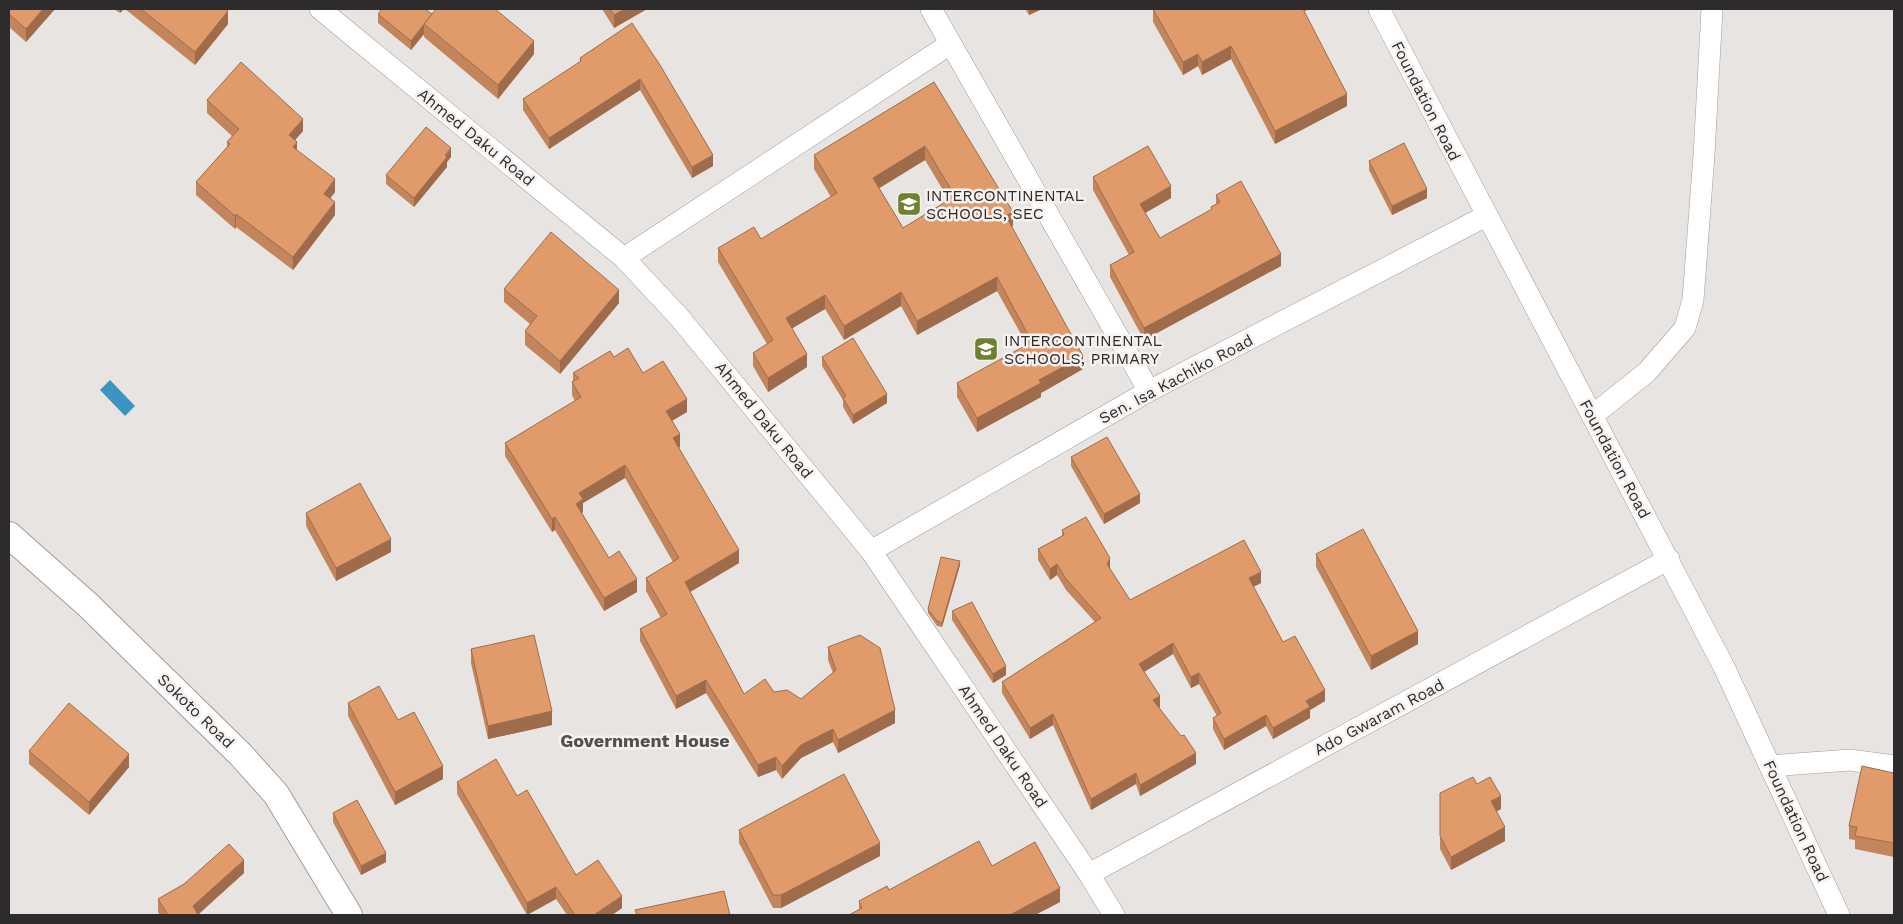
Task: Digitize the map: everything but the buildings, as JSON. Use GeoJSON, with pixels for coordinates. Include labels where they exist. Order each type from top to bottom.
{"type":"FeatureCollection","features":[{"type":"Feature","properties":{"kind":"street","name":"Ahmed Daku Road"},"geometry":{"type":"LineString","coordinates":[[321,9],[624,258],[679,317],[871,551],[1089,874],[1114,915]]}},
{"type":"Feature","properties":{"kind":"street"},"geometry":{"type":"LineString","coordinates":[[931,9],[1149,391]]}},
{"type":"Feature","properties":{"kind":"street","name":"Foundation Road"},"geometry":{"type":"LineString","coordinates":[[1379,9],[1724,667],[1839,915]]}},
{"type":"Feature","properties":{"kind":"street"},"geometry":{"type":"LineString","coordinates":[[1592,416],[1648,372],[1685,328],[1693,300],[1712,9]]}},
{"type":"Feature","properties":{"kind":"street"},"geometry":{"type":"LineString","coordinates":[[624,258],[950,44]]}},
{"type":"Feature","properties":{"kind":"street","name":"Sen. Isa Kachiko Road"},"geometry":{"type":"LineString","coordinates":[[871,551],[1149,391],[1486,216]]}},
{"type":"Feature","properties":{"kind":"street","name":"Sokoto Road"},"geometry":{"type":"LineString","coordinates":[[9,535],[88,605],[240,754],[276,794],[349,915]]}},
{"type":"Feature","properties":{"kind":"street","name":"Ado Gwaram Road"},"geometry":{"type":"LineString","coordinates":[[1089,874],[1669,560]]}},
{"type":"Feature","properties":{"kind":"street"},"geometry":{"type":"LineString","coordinates":[[1770,766],[1850,760],[1894,766]]}},
{"type":"Feature","properties":{"kind":"water"},"geometry":{"type":"Polygon","coordinates":[[[110,380],[135,406],[125,416],[100,390],[110,380]]]}},
{"type":"Feature","properties":{"kind":"place","name":"INTERCONTINENTAL SCHOOLS, SEC"},"geometry":{"type":"Point","coordinates":[909,204]}},
{"type":"Feature","properties":{"kind":"place","name":"INTERCONTINENTAL SCHOOLS, PRIMARY"},"geometry":{"type":"Point","coordinates":[986,349]}},
{"type":"Feature","properties":{"kind":"district","name":"Government House"},"geometry":{"type":"Point","coordinates":[645,740]}}]}
